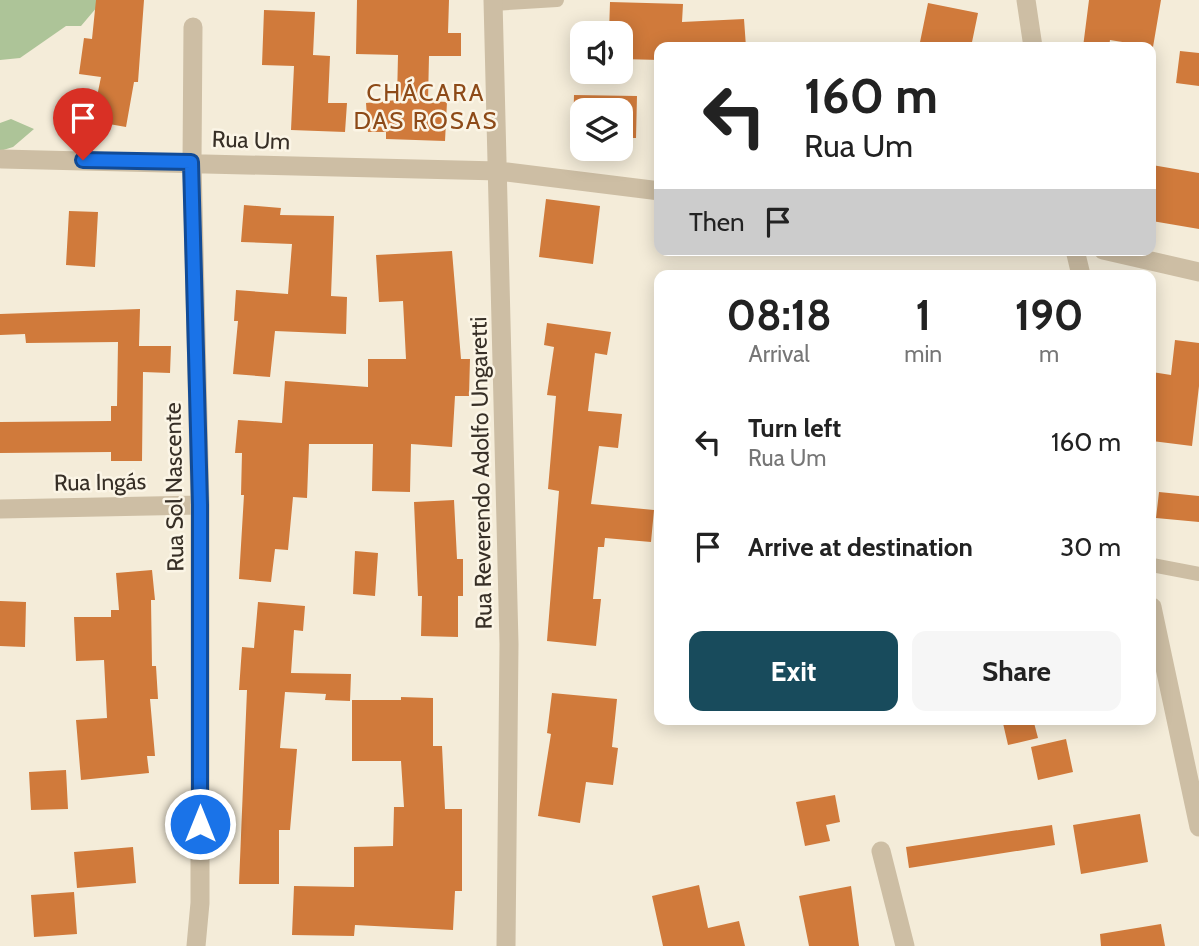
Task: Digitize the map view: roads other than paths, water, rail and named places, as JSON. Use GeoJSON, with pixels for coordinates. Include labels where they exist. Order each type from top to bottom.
{"type":"FeatureCollection","features":[{"type":"Feature","properties":{"kind":"street"},"geometry":{"type":"LineString","coordinates":[[1026,0],[1032,42]]}},
{"type":"Feature","properties":{"kind":"street","name":"Rua Reverendo Adolfo Ungaretti"},"geometry":{"type":"LineString","coordinates":[[493,2],[509,644],[506,946]]}},
{"type":"Feature","properties":{"kind":"street","name":"Rua Sol Nascente"},"geometry":{"type":"LineString","coordinates":[[193,27],[191,162],[200,505],[200,904],[196,946]]}},
{"type":"Feature","properties":{"kind":"street","name":"Rua Um"},"geometry":{"type":"LineString","coordinates":[[2,159],[499,171],[654,190]]}},
{"type":"Feature","properties":{"kind":"street"},"geometry":{"type":"LineString","coordinates":[[1129,256],[1199,272]]}},
{"type":"Feature","properties":{"kind":"street","name":"Rua Ingás"},"geometry":{"type":"LineString","coordinates":[[0,509],[200,505]]}},
{"type":"Feature","properties":{"kind":"street"},"geometry":{"type":"LineString","coordinates":[[1156,626],[1199,827]]}},
{"type":"Feature","properties":{"kind":"street"},"geometry":{"type":"LineString","coordinates":[[881,851],[905,946]]}},
{"type":"Feature","properties":{"kind":"lane"},"geometry":{"type":"LineString","coordinates":[[493,2],[557,0]]}},
{"type":"Feature","properties":{"kind":"lane"},"geometry":{"type":"LineString","coordinates":[[1156,566],[1199,574]]}},
{"type":"Feature","properties":{"kind":"district","name":"CHÁCARA DAS ROSAS"},"geometry":{"type":"Point","coordinates":[426,106]}}]}
